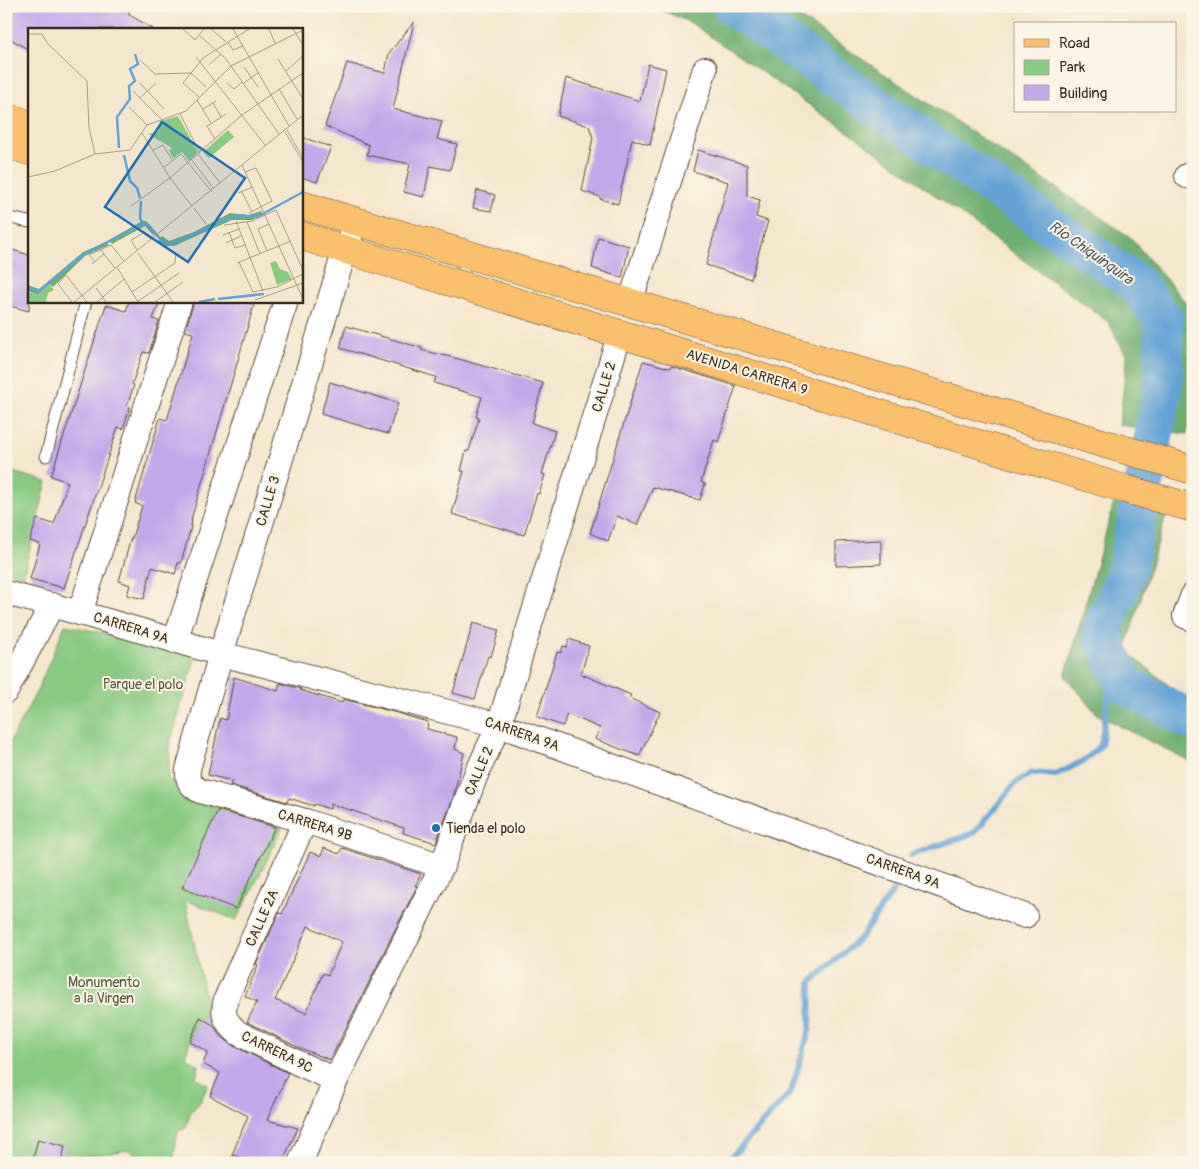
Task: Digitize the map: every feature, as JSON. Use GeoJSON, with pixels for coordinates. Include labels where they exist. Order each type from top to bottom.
{"type":"FeatureCollection","features":[{"type":"Feature","properties":{"kind":"main road"},"geometry":{"type":"LineString","coordinates":[[6,117],[28,124]]}},
{"type":"Feature","properties":{"kind":"main road"},"geometry":{"type":"LineString","coordinates":[[6,144],[28,151]]}},
{"type":"Feature","properties":{"kind":"main road"},"geometry":{"type":"LineString","coordinates":[[302,205],[1192,470]]}},
{"type":"Feature","properties":{"kind":"main road","name":"AVENIDA CARRERA 9"},"geometry":{"type":"LineString","coordinates":[[303,243],[346,250],[1189,507]]}},
{"type":"Feature","properties":{"kind":"street"},"geometry":{"type":"LineString","coordinates":[[630,303],[705,69]]}},
{"type":"Feature","properties":{"kind":"street","name":"CALLE 3"},"geometry":{"type":"LineString","coordinates":[[190,782],[188,769],[221,654],[356,222]]}},
{"type":"Feature","properties":{"kind":"street"},"geometry":{"type":"LineString","coordinates":[[80,612],[180,302]]}},
{"type":"Feature","properties":{"kind":"street"},"geometry":{"type":"LineString","coordinates":[[175,641],[286,302]]}},
{"type":"Feature","properties":{"kind":"street","name":"CALLE 2"},"geometry":{"type":"LineString","coordinates":[[300,1163],[336,1080],[442,866],[475,777],[499,725],[620,333]]}},
{"type":"Feature","properties":{"kind":"street","name":"CARRERA 9A"},"geometry":{"type":"LineString","coordinates":[[6,593],[80,612],[221,654],[499,725],[1025,916]]}},
{"type":"Feature","properties":{"kind":"street"},"geometry":{"type":"LineString","coordinates":[[6,691],[52,605]]}},
{"type":"Feature","properties":{"kind":"street","name":"CARRERA 9B"},"geometry":{"type":"LineString","coordinates":[[190,782],[193,787],[200,791],[442,866]]}},
{"type":"Feature","properties":{"kind":"street","name":"CALLE 2A"},"geometry":{"type":"LineString","coordinates":[[224,1016],[223,1008],[226,1000],[305,822]]}},
{"type":"Feature","properties":{"kind":"street","name":"CARRERA 9C"},"geometry":{"type":"LineString","coordinates":[[224,1016],[230,1026],[238,1033],[336,1080]]}},
{"type":"Feature","properties":{"kind":"lane"},"geometry":{"type":"LineString","coordinates":[[6,217],[28,222]]}},
{"type":"Feature","properties":{"kind":"lane"},"geometry":{"type":"LineString","coordinates":[[46,456],[86,302]]}},
{"type":"Feature","properties":{"kind":"green space"},"geometry":{"type":"Polygon","coordinates":[[[652,6],[782,6],[1130,237],[1186,303],[1193,321],[1193,395],[1187,434],[1119,425],[1127,357],[1108,322],[864,143],[691,23],[652,6]]]}},
{"type":"Feature","properties":{"kind":"green space"},"geometry":{"type":"Polygon","coordinates":[[[6,470],[47,482],[23,576],[6,571],[6,470]]]}},
{"type":"Feature","properties":{"kind":"green space"},"geometry":{"type":"Polygon","coordinates":[[[1114,503],[1166,516],[1125,650],[1193,705],[1193,763],[1098,715],[1065,676],[1114,503]]]}},
{"type":"Feature","properties":{"kind":"green space","name":"Monumento a la Virgen"},"geometry":{"type":"Polygon","coordinates":[[[65,625],[197,652],[171,740],[168,779],[210,805],[282,828],[236,920],[185,900],[209,1014],[206,1028],[194,1028],[185,1057],[199,1065],[196,1078],[208,1085],[200,1102],[190,1113],[186,1128],[178,1131],[174,1153],[175,1163],[152,1163],[129,1150],[44,1163],[6,1163],[6,749],[38,689],[65,625]]]}},
{"type":"Feature","properties":{"kind":"building"},"geometry":{"type":"Polygon","coordinates":[[[6,6],[133,6],[128,14],[151,28],[28,28],[28,49],[6,36],[6,6]]]}},
{"type":"Feature","properties":{"kind":"building"},"geometry":{"type":"Polygon","coordinates":[[[414,22],[393,109],[442,121],[437,139],[457,144],[450,170],[430,166],[424,197],[404,192],[410,164],[367,155],[369,145],[325,126],[347,63],[385,73],[389,53],[414,22]]]}},
{"type":"Feature","properties":{"kind":"building"},"geometry":{"type":"Polygon","coordinates":[[[648,64],[666,69],[650,145],[632,139],[618,204],[600,199],[600,197],[582,191],[593,138],[589,126],[558,116],[566,78],[640,101],[648,64]]]}},
{"type":"Feature","properties":{"kind":"building"},"geometry":{"type":"Polygon","coordinates":[[[302,137],[331,147],[317,182],[302,177],[302,137]]]}},
{"type":"Feature","properties":{"kind":"building"},"geometry":{"type":"Polygon","coordinates":[[[698,150],[747,165],[747,196],[760,200],[756,217],[768,221],[751,279],[706,265],[728,182],[693,171],[698,150]]]}},
{"type":"Feature","properties":{"kind":"building"},"geometry":{"type":"Polygon","coordinates":[[[477,190],[495,195],[491,211],[473,208],[477,190]]]}},
{"type":"Feature","properties":{"kind":"building"},"geometry":{"type":"Polygon","coordinates":[[[598,237],[629,246],[622,278],[592,268],[598,237]]]}},
{"type":"Feature","properties":{"kind":"building"},"geometry":{"type":"Polygon","coordinates":[[[6,248],[28,255],[29,311],[6,305],[6,248]]]}},
{"type":"Feature","properties":{"kind":"building"},"geometry":{"type":"Polygon","coordinates":[[[129,302],[160,302],[153,319],[159,321],[149,353],[143,352],[132,384],[134,385],[127,406],[130,407],[123,429],[118,427],[64,588],[30,579],[40,544],[30,541],[37,519],[54,524],[68,482],[51,476],[106,305],[126,311],[129,302]]]}},
{"type":"Feature","properties":{"kind":"building"},"geometry":{"type":"Polygon","coordinates":[[[194,302],[246,302],[254,305],[191,520],[190,531],[181,563],[178,563],[175,574],[152,567],[144,599],[127,595],[130,585],[119,581],[142,506],[135,503],[160,418],[167,420],[193,333],[185,331],[194,302]]]}},
{"type":"Feature","properties":{"kind":"building"},"geometry":{"type":"Polygon","coordinates":[[[346,326],[422,348],[421,350],[543,383],[532,423],[555,431],[542,474],[545,475],[539,494],[537,493],[524,535],[452,514],[464,471],[461,471],[466,451],[469,451],[479,418],[476,417],[482,397],[434,383],[436,377],[340,348],[346,326]]]}},
{"type":"Feature","properties":{"kind":"building"},"geometry":{"type":"Polygon","coordinates":[[[643,361],[670,368],[671,366],[736,386],[718,442],[714,440],[701,482],[705,484],[700,500],[653,487],[637,525],[617,516],[608,541],[590,533],[643,361]]]}},
{"type":"Feature","properties":{"kind":"building"},"geometry":{"type":"Polygon","coordinates":[[[330,382],[398,403],[388,434],[321,414],[330,382]]]}},
{"type":"Feature","properties":{"kind":"building"},"geometry":{"type":"Polygon","coordinates":[[[881,540],[881,564],[836,566],[836,542],[881,540]]]}},
{"type":"Feature","properties":{"kind":"building"},"geometry":{"type":"Polygon","coordinates":[[[473,623],[499,630],[491,657],[488,656],[475,699],[453,693],[473,623]]]}},
{"type":"Feature","properties":{"kind":"building"},"geometry":{"type":"Polygon","coordinates":[[[569,639],[589,646],[581,674],[631,695],[629,698],[660,712],[639,756],[595,739],[600,728],[567,714],[563,726],[537,717],[557,652],[561,653],[563,646],[567,647],[569,639]]]}},
{"type":"Feature","properties":{"kind":"building"},"geometry":{"type":"Polygon","coordinates":[[[234,677],[278,691],[280,683],[342,703],[343,699],[390,711],[428,722],[427,729],[457,737],[455,749],[464,753],[453,798],[436,843],[403,833],[404,828],[330,804],[330,809],[289,798],[287,802],[230,785],[232,781],[208,775],[220,718],[226,720],[234,677]]]}},
{"type":"Feature","properties":{"kind":"building"},"geometry":{"type":"Polygon","coordinates":[[[218,810],[275,827],[236,909],[182,888],[218,810]]]}},
{"type":"Feature","properties":{"kind":"building"},"geometry":{"type":"Polygon","coordinates":[[[324,848],[339,854],[342,848],[421,874],[415,886],[417,886],[330,1060],[300,1048],[247,1022],[257,1002],[245,996],[258,965],[256,964],[279,913],[282,914],[310,852],[321,856],[324,848]],[[308,926],[275,1000],[306,1013],[323,973],[328,975],[342,942],[308,926]]]}},
{"type":"Feature","properties":{"kind":"building"},"geometry":{"type":"Polygon","coordinates":[[[200,1017],[213,1025],[220,1035],[232,1045],[288,1073],[267,1120],[298,1128],[282,1163],[259,1163],[232,1155],[248,1116],[210,1096],[220,1073],[203,1064],[208,1052],[190,1042],[200,1017]]]}},
{"type":"Feature","properties":{"kind":"building"},"geometry":{"type":"Polygon","coordinates":[[[38,1139],[65,1146],[61,1163],[32,1163],[38,1139]]]}},
{"type":"Feature","properties":{"kind":"waterway","name":"Río Chiquinquira"},"geometry":{"type":"LineString","coordinates":[[732,6],[1137,284],[1164,320],[1163,389],[1126,573],[1101,634],[1125,684],[1193,721]]}},
{"type":"Feature","properties":{"kind":"waterway"},"geometry":{"type":"LineString","coordinates":[[911,855],[974,833],[1015,783],[1032,773],[1056,775],[1085,760],[1101,745],[1108,696],[1125,684]]}},
{"type":"Feature","properties":{"kind":"waterway"},"geometry":{"type":"LineString","coordinates":[[726,1163],[791,1092],[810,1028],[811,982],[861,937],[893,891]]}},
{"type":"Feature","properties":{"kind":"place","name":"Tienda el polo"},"geometry":{"type":"Point","coordinates":[436,828]}},
{"type":"Feature","properties":{"kind":"park label","name":"Parque el polo"},"geometry":{"type":"Point","coordinates":[143,684]}}]}
